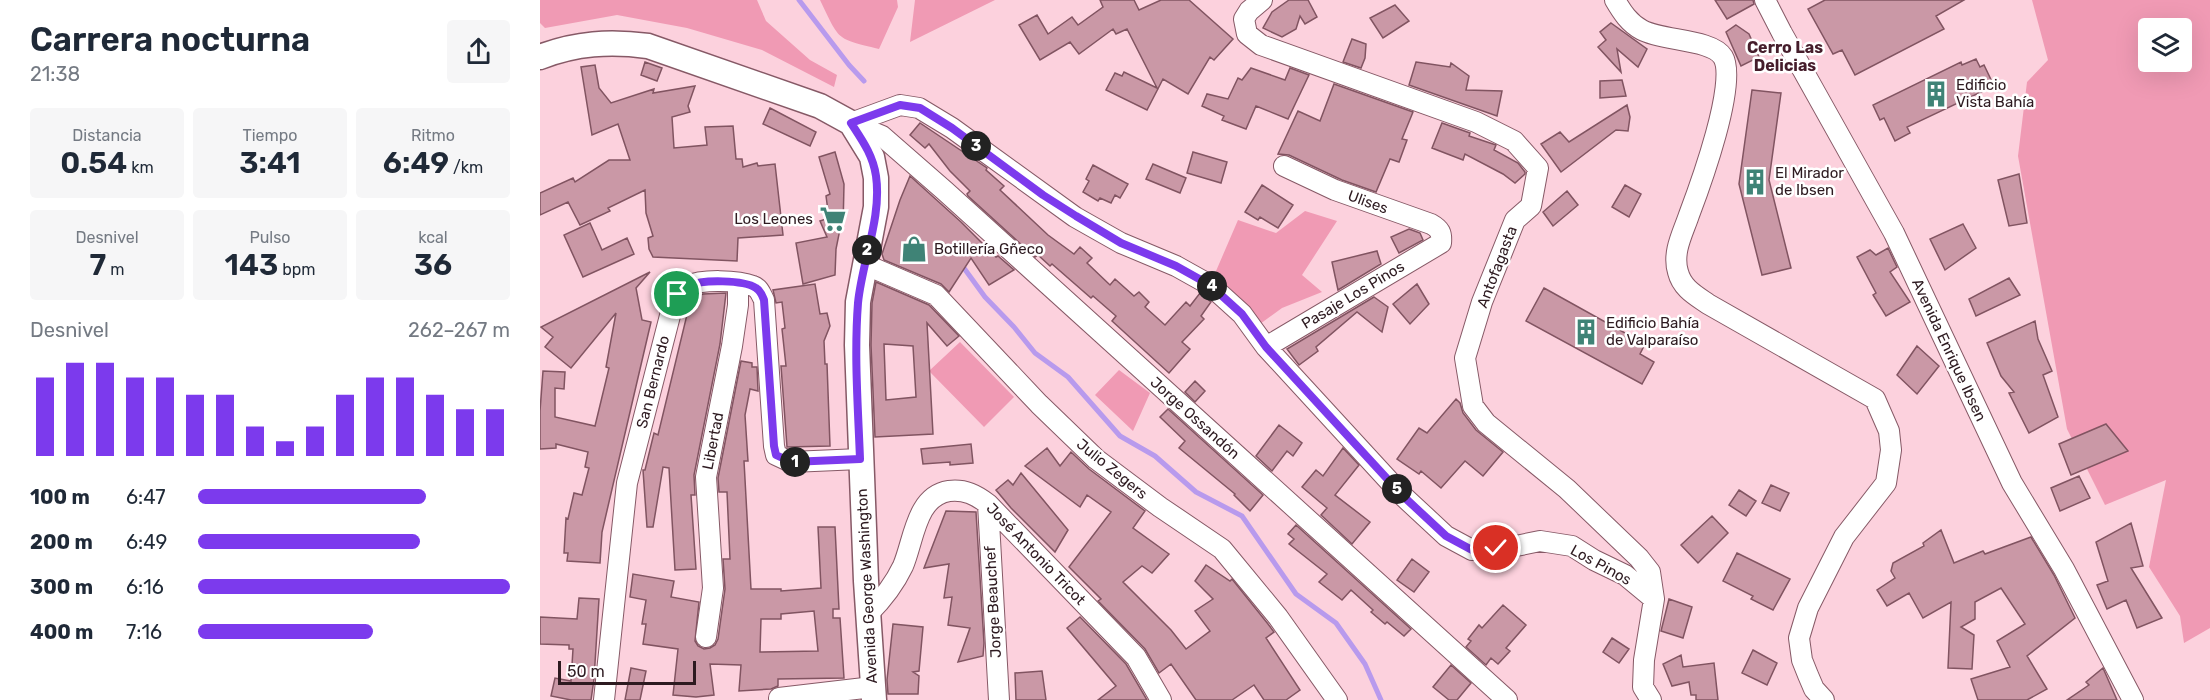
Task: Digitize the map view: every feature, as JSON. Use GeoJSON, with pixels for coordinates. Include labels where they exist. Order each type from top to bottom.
{"type":"FeatureCollection","features":[{"type":"Feature","properties":{"kind":"main road","name":"Avenida George Washington"},"geometry":{"type":"LineString","coordinates":[[540,57],[573,46],[621,43],[648,46],[820,106],[851,123],[872,157],[876,178],[876,207],[858,302],[856,345],[873,693]]}},
{"type":"Feature","properties":{"kind":"street","name":"Antofagasta"},"geometry":{"type":"LineString","coordinates":[[1262,0],[1249,11],[1244,19],[1247,34],[1261,45],[1476,122],[1514,141],[1538,168],[1531,206],[1515,220],[1482,302],[1465,357],[1473,406],[1486,423],[1567,489],[1639,558],[1650,572],[1654,599]]}},
{"type":"Feature","properties":{"kind":"street"},"geometry":{"type":"LineString","coordinates":[[1615,0],[1623,15],[1642,30],[1666,39],[1702,45],[1715,50],[1723,57],[1727,71],[1725,102],[1680,238],[1676,259],[1678,273],[1687,289],[1708,304],[1875,399],[1889,431],[1891,450],[1886,483],[1844,537],[1808,608],[1799,638],[1802,660],[1808,675],[1814,689],[1824,700]]}},
{"type":"Feature","properties":{"kind":"street","name":"Avenida Enrique Ibsen"},"geometry":{"type":"LineString","coordinates":[[1767,0],[1782,33],[1894,233],[2012,483],[2064,569],[2133,700]]}},
{"type":"Feature","properties":{"kind":"street","name":"Los Pinos"},"geometry":{"type":"LineString","coordinates":[[851,123],[900,105],[920,108],[1076,216],[1121,243],[1176,266],[1210,285],[1242,314],[1266,347],[1403,496],[1446,536],[1472,550],[1516,546],[1540,541],[1572,546],[1625,575],[1654,599]]}},
{"type":"Feature","properties":{"kind":"street","name":"Jorge Ossandón"},"geometry":{"type":"LineString","coordinates":[[851,123],[882,136],[1507,700]]}},
{"type":"Feature","properties":{"kind":"street"},"geometry":{"type":"LineString","coordinates":[[876,178],[882,136]]}},
{"type":"Feature","properties":{"kind":"street","name":"Ulises"},"geometry":{"type":"LineString","coordinates":[[1284,166],[1335,190],[1431,224],[1441,232],[1441,243]]}},
{"type":"Feature","properties":{"kind":"street","name":"Pasaje Los Pinos"},"geometry":{"type":"LineString","coordinates":[[1266,347],[1441,243]]}},
{"type":"Feature","properties":{"kind":"street","name":"Julio Zegers"},"geometry":{"type":"LineString","coordinates":[[864,264],[936,295],[1039,404],[1096,459],[1160,507],[1222,549],[1278,616],[1337,700]]}},
{"type":"Feature","properties":{"kind":"street","name":"San Bernardo"},"geometry":{"type":"LineString","coordinates":[[604,700],[627,483],[677,294],[690,285],[707,282],[738,283],[754,286],[760,291],[764,300],[776,455],[791,462],[860,459]]}},
{"type":"Feature","properties":{"kind":"street","name":"Libertad"},"geometry":{"type":"LineString","coordinates":[[706,637],[713,588],[706,477],[732,346],[738,305],[738,283]]}},
{"type":"Feature","properties":{"kind":"street","name":"José Antonio Tricot"},"geometry":{"type":"LineString","coordinates":[[868,614],[886,596],[903,566],[918,518],[929,501],[941,493],[954,490],[967,492],[988,504],[1136,657],[1161,700]]}},
{"type":"Feature","properties":{"kind":"street","name":"Jorge Beauchef"},"geometry":{"type":"LineString","coordinates":[[988,504],[999,700]]}},
{"type":"Feature","properties":{"kind":"street"},"geometry":{"type":"LineString","coordinates":[[1651,700],[1643,687],[1644,660],[1654,599]]}},
{"type":"Feature","properties":{"kind":"street"},"geometry":{"type":"LineString","coordinates":[[779,698],[873,693]]}},
{"type":"Feature","properties":{"kind":"shaded area"},"geometry":{"type":"Polygon","coordinates":[[[540,0],[757,0],[766,21],[810,60],[837,75],[834,87],[762,50],[687,28],[617,15],[545,28],[540,23],[540,0]]]}},
{"type":"Feature","properties":{"kind":"shaded area"},"geometry":{"type":"Polygon","coordinates":[[[820,0],[897,0],[898,7],[879,49],[840,36],[820,0]]]}},
{"type":"Feature","properties":{"kind":"shaded area"},"geometry":{"type":"Polygon","coordinates":[[[915,0],[995,0],[910,42],[915,0]]]}},
{"type":"Feature","properties":{"kind":"shaded area"},"geometry":{"type":"Polygon","coordinates":[[[2032,0],[2210,0],[2210,628],[2184,643],[2180,616],[2149,567],[2166,480],[2105,505],[2067,429],[2018,156],[2027,82],[2048,60],[2032,0]]]}},
{"type":"Feature","properties":{"kind":"shaded area"},"geometry":{"type":"Polygon","coordinates":[[[1305,211],[1337,221],[1302,275],[1322,292],[1282,308],[1253,329],[1210,285],[1238,220],[1276,233],[1305,211]]]}},
{"type":"Feature","properties":{"kind":"shaded area"},"geometry":{"type":"Polygon","coordinates":[[[960,342],[1014,397],[984,427],[929,371],[960,342]]]}},
{"type":"Feature","properties":{"kind":"shaded area"},"geometry":{"type":"Polygon","coordinates":[[[1119,370],[1150,393],[1133,431],[1095,395],[1119,370]]]}},
{"type":"Feature","properties":{"kind":"building"},"geometry":{"type":"Polygon","coordinates":[[[1100,0],[1134,0],[1139,10],[1161,0],[1189,0],[1233,39],[1214,60],[1210,57],[1188,94],[1163,79],[1147,110],[1106,90],[1115,73],[1122,76],[1124,72],[1157,88],[1127,29],[1116,34],[1113,29],[1079,54],[1070,42],[1040,60],[1019,25],[1037,15],[1048,34],[1072,17],[1078,25],[1103,7],[1100,0]]]}},
{"type":"Feature","properties":{"kind":"building"},"geometry":{"type":"Polygon","coordinates":[[[1289,0],[1308,0],[1317,17],[1305,24],[1300,16],[1296,29],[1282,37],[1263,28],[1272,12],[1289,0]]]}},
{"type":"Feature","properties":{"kind":"building"},"geometry":{"type":"Polygon","coordinates":[[[1715,0],[1753,0],[1754,4],[1727,19],[1715,0]]]}},
{"type":"Feature","properties":{"kind":"building"},"geometry":{"type":"Polygon","coordinates":[[[1825,0],[1964,0],[1936,16],[1944,29],[1855,75],[1842,50],[1833,54],[1808,9],[1825,0]]]}},
{"type":"Feature","properties":{"kind":"building"},"geometry":{"type":"Polygon","coordinates":[[[1395,5],[1409,21],[1383,38],[1370,18],[1395,5]]]}},
{"type":"Feature","properties":{"kind":"building"},"geometry":{"type":"Polygon","coordinates":[[[1611,23],[1647,49],[1638,67],[1617,49],[1621,72],[1598,47],[1606,40],[1600,32],[1611,23]]]}},
{"type":"Feature","properties":{"kind":"building"},"geometry":{"type":"Polygon","coordinates":[[[1736,25],[1749,34],[1759,57],[1741,66],[1726,32],[1736,25]]]}},
{"type":"Feature","properties":{"kind":"building"},"geometry":{"type":"Polygon","coordinates":[[[1352,39],[1366,44],[1365,58],[1361,68],[1343,62],[1352,39]]]}},
{"type":"Feature","properties":{"kind":"building","name":"Edificio Vista Bahía"},"geometry":{"type":"Polygon","coordinates":[[[1976,59],[1980,67],[1984,65],[1994,86],[1907,127],[1910,133],[1895,141],[1884,118],[1880,120],[1873,105],[1961,62],[1962,65],[1976,59]]]}},
{"type":"Feature","properties":{"kind":"building"},"geometry":{"type":"Polygon","coordinates":[[[645,62],[662,68],[657,81],[641,75],[645,62]]]}},
{"type":"Feature","properties":{"kind":"building"},"geometry":{"type":"Polygon","coordinates":[[[1416,62],[1450,67],[1451,63],[1469,76],[1466,90],[1502,91],[1497,116],[1409,85],[1416,62]]]}},
{"type":"Feature","properties":{"kind":"building"},"geometry":{"type":"Polygon","coordinates":[[[595,65],[599,88],[611,103],[654,89],[653,93],[695,86],[688,106],[690,112],[672,117],[674,148],[707,145],[705,127],[733,126],[736,159],[742,159],[743,167],[757,163],[758,166],[775,164],[783,235],[738,238],[737,261],[653,257],[649,249],[648,238],[653,236],[646,213],[645,190],[608,208],[610,211],[580,225],[568,202],[540,215],[540,193],[573,178],[575,182],[609,160],[630,160],[618,124],[592,135],[581,67],[595,65]]]}},
{"type":"Feature","properties":{"kind":"building"},"geometry":{"type":"Polygon","coordinates":[[[1251,68],[1285,80],[1290,68],[1309,75],[1288,119],[1256,106],[1246,129],[1222,120],[1224,116],[1202,106],[1207,94],[1228,99],[1238,78],[1242,80],[1251,68]]]}},
{"type":"Feature","properties":{"kind":"building"},"geometry":{"type":"Polygon","coordinates":[[[1622,80],[1626,96],[1600,98],[1600,81],[1622,80]]]}},
{"type":"Feature","properties":{"kind":"building"},"geometry":{"type":"Polygon","coordinates":[[[1334,84],[1413,112],[1402,139],[1407,140],[1399,162],[1390,159],[1376,192],[1342,180],[1289,155],[1278,154],[1298,111],[1320,121],[1334,84]]]}},
{"type":"Feature","properties":{"kind":"building","name":"El Mirador de Ibsen"},"geometry":{"type":"Polygon","coordinates":[[[1752,90],[1781,93],[1769,180],[1791,268],[1762,275],[1739,184],[1752,90]]]}},
{"type":"Feature","properties":{"kind":"building"},"geometry":{"type":"Polygon","coordinates":[[[1627,105],[1630,117],[1628,131],[1616,130],[1561,172],[1541,144],[1560,132],[1569,142],[1627,105]]]}},
{"type":"Feature","properties":{"kind":"building"},"geometry":{"type":"Polygon","coordinates":[[[770,108],[816,132],[810,146],[763,124],[770,108]]]}},
{"type":"Feature","properties":{"kind":"building"},"geometry":{"type":"Polygon","coordinates":[[[920,123],[987,168],[986,170],[1004,186],[1000,190],[1048,235],[1074,254],[1080,247],[1092,258],[1087,263],[1110,285],[1115,279],[1134,296],[1139,292],[1149,302],[1145,307],[1165,325],[1186,302],[1190,306],[1200,293],[1211,302],[1201,316],[1204,319],[1182,342],[1190,349],[1169,373],[1112,321],[1116,316],[1052,264],[1050,266],[1038,255],[1035,257],[968,196],[970,191],[950,171],[929,144],[925,148],[910,135],[920,123]]]}},
{"type":"Feature","properties":{"kind":"building"},"geometry":{"type":"Polygon","coordinates":[[[1442,123],[1470,133],[1469,136],[1496,145],[1494,150],[1518,163],[1525,174],[1515,183],[1465,154],[1463,160],[1432,148],[1442,123]]]}},
{"type":"Feature","properties":{"kind":"building"},"geometry":{"type":"Polygon","coordinates":[[[835,152],[844,184],[843,228],[840,229],[836,249],[835,275],[803,284],[796,243],[827,237],[820,221],[829,218],[826,196],[830,194],[819,157],[835,152]]]}},
{"type":"Feature","properties":{"kind":"building"},"geometry":{"type":"Polygon","coordinates":[[[1193,152],[1227,162],[1221,183],[1187,173],[1193,152]]]}},
{"type":"Feature","properties":{"kind":"building"},"geometry":{"type":"Polygon","coordinates":[[[1153,164],[1186,178],[1180,193],[1146,179],[1153,164]]]}},
{"type":"Feature","properties":{"kind":"building"},"geometry":{"type":"Polygon","coordinates":[[[1093,165],[1128,184],[1120,198],[1115,195],[1111,203],[1100,198],[1098,201],[1083,192],[1089,181],[1086,179],[1093,165]]]}},
{"type":"Feature","properties":{"kind":"building"},"geometry":{"type":"Polygon","coordinates":[[[2019,174],[2027,223],[2009,226],[1998,180],[2019,174]]]}},
{"type":"Feature","properties":{"kind":"building"},"geometry":{"type":"Polygon","coordinates":[[[910,176],[996,257],[998,256],[1014,270],[989,285],[971,258],[949,292],[941,284],[884,260],[882,254],[910,176]]]}},
{"type":"Feature","properties":{"kind":"building"},"geometry":{"type":"Polygon","coordinates":[[[1262,185],[1293,205],[1278,228],[1260,217],[1258,220],[1245,212],[1262,185]]]}},
{"type":"Feature","properties":{"kind":"building"},"geometry":{"type":"Polygon","coordinates":[[[1625,185],[1641,194],[1629,217],[1612,207],[1625,185]]]}},
{"type":"Feature","properties":{"kind":"building"},"geometry":{"type":"Polygon","coordinates":[[[1567,191],[1578,205],[1553,226],[1543,212],[1567,191]]]}},
{"type":"Feature","properties":{"kind":"building"},"geometry":{"type":"Polygon","coordinates":[[[590,223],[602,250],[627,238],[634,254],[583,277],[564,235],[590,223]]]}},
{"type":"Feature","properties":{"kind":"building"},"geometry":{"type":"Polygon","coordinates":[[[1963,224],[1976,248],[1945,270],[1930,239],[1963,224]]]}},
{"type":"Feature","properties":{"kind":"building"},"geometry":{"type":"Polygon","coordinates":[[[1409,229],[1420,233],[1423,240],[1399,253],[1391,237],[1409,229]]]}},
{"type":"Feature","properties":{"kind":"building"},"geometry":{"type":"Polygon","coordinates":[[[1888,248],[1897,267],[1890,272],[1910,302],[1886,316],[1873,295],[1876,293],[1857,257],[1870,250],[1876,255],[1888,248]]]}},
{"type":"Feature","properties":{"kind":"building"},"geometry":{"type":"Polygon","coordinates":[[[1377,251],[1381,264],[1338,290],[1332,262],[1377,251]]]}},
{"type":"Feature","properties":{"kind":"building"},"geometry":{"type":"Polygon","coordinates":[[[650,272],[636,288],[642,320],[651,322],[602,532],[600,563],[567,561],[568,553],[564,553],[566,518],[568,519],[574,493],[582,495],[589,468],[585,467],[588,452],[556,444],[556,448],[540,449],[543,371],[565,372],[564,389],[555,388],[555,417],[595,426],[609,368],[606,367],[616,313],[571,368],[545,347],[553,337],[541,327],[650,272]]]}},
{"type":"Feature","properties":{"kind":"building"},"geometry":{"type":"Polygon","coordinates":[[[2009,278],[2020,295],[1976,316],[1969,299],[2009,278]]]}},
{"type":"Feature","properties":{"kind":"building"},"geometry":{"type":"Polygon","coordinates":[[[876,282],[929,305],[959,336],[947,346],[927,323],[933,434],[875,437],[871,345],[872,303],[876,282]],[[884,344],[886,400],[916,397],[913,346],[884,344]]]}},
{"type":"Feature","properties":{"kind":"building"},"geometry":{"type":"Polygon","coordinates":[[[815,284],[820,314],[827,313],[830,326],[824,341],[830,446],[787,447],[781,366],[786,366],[782,329],[785,328],[782,302],[776,303],[773,290],[815,284]]]}},
{"type":"Feature","properties":{"kind":"building"},"geometry":{"type":"Polygon","coordinates":[[[1417,284],[1429,304],[1410,324],[1393,304],[1417,284]]]}},
{"type":"Feature","properties":{"kind":"building","name":"Edificio Bahía de Valparaíso"},"geometry":{"type":"Polygon","coordinates":[[[1544,288],[1645,344],[1640,354],[1654,362],[1642,384],[1526,321],[1544,288]]]}},
{"type":"Feature","properties":{"kind":"building"},"geometry":{"type":"Polygon","coordinates":[[[726,293],[720,344],[694,475],[695,495],[691,495],[696,569],[675,570],[669,468],[663,467],[653,527],[647,527],[643,470],[645,470],[654,433],[658,435],[691,298],[703,294],[726,293]]]}},
{"type":"Feature","properties":{"kind":"building"},"geometry":{"type":"Polygon","coordinates":[[[1374,297],[1388,307],[1382,332],[1357,312],[1316,347],[1318,351],[1299,365],[1287,349],[1374,297]]]}},
{"type":"Feature","properties":{"kind":"building"},"geometry":{"type":"Polygon","coordinates":[[[2035,321],[2038,339],[2052,371],[2043,375],[2058,417],[2029,433],[2009,393],[2014,392],[2001,376],[1987,343],[2035,321]]]}},
{"type":"Feature","properties":{"kind":"building"},"geometry":{"type":"Polygon","coordinates":[[[1917,346],[1939,366],[1917,394],[1897,375],[1917,346]]]}},
{"type":"Feature","properties":{"kind":"building"},"geometry":{"type":"Polygon","coordinates":[[[741,361],[752,363],[752,367],[757,367],[758,391],[750,389],[745,415],[748,461],[744,461],[751,589],[781,589],[781,591],[821,588],[818,527],[835,527],[839,609],[833,609],[833,618],[840,618],[844,678],[778,679],[778,686],[771,689],[739,691],[741,665],[710,664],[714,695],[696,697],[673,695],[678,649],[643,644],[646,624],[642,624],[646,600],[630,597],[633,574],[674,581],[671,597],[699,602],[695,641],[704,649],[715,645],[718,639],[725,589],[723,559],[730,559],[727,492],[719,492],[718,478],[741,361]],[[814,611],[781,614],[781,619],[761,619],[760,652],[818,651],[814,611]]]}},
{"type":"Feature","properties":{"kind":"building"},"geometry":{"type":"Polygon","coordinates":[[[1195,381],[1205,391],[1195,402],[1185,392],[1195,381]]]}},
{"type":"Feature","properties":{"kind":"building"},"geometry":{"type":"Polygon","coordinates":[[[1456,399],[1476,430],[1503,452],[1483,476],[1465,461],[1441,488],[1421,471],[1419,474],[1397,459],[1419,428],[1427,433],[1456,399]]]}},
{"type":"Feature","properties":{"kind":"building"},"geometry":{"type":"Polygon","coordinates":[[[1168,409],[1263,495],[1250,511],[1235,494],[1179,448],[1185,441],[1160,417],[1168,409]]]}},
{"type":"Feature","properties":{"kind":"building"},"geometry":{"type":"Polygon","coordinates":[[[2106,424],[2128,451],[2071,475],[2059,444],[2106,424]]]}},
{"type":"Feature","properties":{"kind":"building"},"geometry":{"type":"Polygon","coordinates":[[[1279,425],[1302,443],[1293,456],[1287,451],[1272,471],[1256,456],[1279,425]]]}},
{"type":"Feature","properties":{"kind":"building"},"geometry":{"type":"Polygon","coordinates":[[[971,444],[973,463],[923,464],[921,449],[971,444]]]}},
{"type":"Feature","properties":{"kind":"building"},"geometry":{"type":"Polygon","coordinates":[[[1047,448],[1060,466],[1071,452],[1089,469],[1145,511],[1133,528],[1169,554],[1152,573],[1142,566],[1123,582],[1171,630],[1186,649],[1210,631],[1195,611],[1213,599],[1195,581],[1206,565],[1230,581],[1232,579],[1268,624],[1274,632],[1266,638],[1300,690],[1286,700],[1264,700],[1254,685],[1232,700],[1196,700],[1171,664],[1159,673],[1145,649],[1098,601],[1101,599],[1069,567],[1111,512],[1087,495],[1080,507],[1025,466],[1047,448]]]}},
{"type":"Feature","properties":{"kind":"building"},"geometry":{"type":"Polygon","coordinates":[[[1343,448],[1359,465],[1335,495],[1370,522],[1352,544],[1321,515],[1327,508],[1302,487],[1316,470],[1323,476],[1343,448]]]}},
{"type":"Feature","properties":{"kind":"building"},"geometry":{"type":"Polygon","coordinates":[[[1021,473],[1068,530],[1055,552],[996,490],[1008,480],[1013,485],[1021,473]]]}},
{"type":"Feature","properties":{"kind":"building"},"geometry":{"type":"Polygon","coordinates":[[[2079,476],[2090,498],[2060,511],[2051,488],[2079,476]]]}},
{"type":"Feature","properties":{"kind":"building"},"geometry":{"type":"Polygon","coordinates":[[[1771,485],[1789,493],[1780,511],[1762,503],[1771,485]]]}},
{"type":"Feature","properties":{"kind":"building"},"geometry":{"type":"Polygon","coordinates":[[[1739,490],[1756,501],[1746,516],[1729,505],[1739,490]]]}},
{"type":"Feature","properties":{"kind":"building"},"geometry":{"type":"Polygon","coordinates":[[[946,511],[976,512],[983,656],[958,662],[970,628],[948,625],[952,597],[944,598],[949,564],[924,568],[946,511]]]}},
{"type":"Feature","properties":{"kind":"building"},"geometry":{"type":"Polygon","coordinates":[[[1712,516],[1728,533],[1698,563],[1681,545],[1712,516]]]}},
{"type":"Feature","properties":{"kind":"building"},"geometry":{"type":"Polygon","coordinates":[[[2131,523],[2143,566],[2131,568],[2162,618],[2137,628],[2126,600],[2107,609],[2097,585],[2108,581],[2096,542],[2131,523]]]}},
{"type":"Feature","properties":{"kind":"building"},"geometry":{"type":"Polygon","coordinates":[[[1296,525],[1411,629],[1404,636],[1371,612],[1373,610],[1351,590],[1342,600],[1319,582],[1327,574],[1289,544],[1294,539],[1288,534],[1296,525]]]}},
{"type":"Feature","properties":{"kind":"building"},"geometry":{"type":"Polygon","coordinates":[[[1941,530],[1954,563],[1983,551],[1985,554],[2031,537],[2054,575],[2075,618],[2027,656],[2047,689],[2027,700],[1978,700],[1971,679],[2010,667],[1997,641],[2025,624],[2001,588],[1975,602],[1975,619],[1961,627],[1974,635],[1972,669],[1948,668],[1951,602],[1923,618],[1909,593],[1887,606],[1877,590],[1895,578],[1891,571],[1893,563],[1924,546],[1923,543],[1941,530]]]}},
{"type":"Feature","properties":{"kind":"building"},"geometry":{"type":"Polygon","coordinates":[[[1737,553],[1790,579],[1773,610],[1751,599],[1753,596],[1723,581],[1737,553]]]}},
{"type":"Feature","properties":{"kind":"building"},"geometry":{"type":"Polygon","coordinates":[[[1412,559],[1429,572],[1414,592],[1397,580],[1412,559]]]}},
{"type":"Feature","properties":{"kind":"building"},"geometry":{"type":"Polygon","coordinates":[[[579,598],[599,599],[591,700],[571,700],[551,696],[555,678],[571,681],[573,649],[569,649],[569,645],[540,644],[540,617],[577,619],[579,598]]]}},
{"type":"Feature","properties":{"kind":"building"},"geometry":{"type":"Polygon","coordinates":[[[1669,599],[1692,607],[1683,638],[1661,631],[1669,599]]]}},
{"type":"Feature","properties":{"kind":"building"},"geometry":{"type":"Polygon","coordinates":[[[1503,605],[1526,625],[1506,648],[1510,651],[1498,664],[1491,658],[1486,665],[1466,647],[1471,641],[1468,639],[1479,625],[1482,628],[1503,605]]]}},
{"type":"Feature","properties":{"kind":"building"},"geometry":{"type":"Polygon","coordinates":[[[1080,617],[1126,664],[1147,700],[1098,700],[1116,686],[1067,628],[1080,617]]]}},
{"type":"Feature","properties":{"kind":"building"},"geometry":{"type":"Polygon","coordinates":[[[893,624],[923,627],[919,671],[913,672],[919,676],[918,694],[888,694],[887,680],[893,624]]]}},
{"type":"Feature","properties":{"kind":"building"},"geometry":{"type":"Polygon","coordinates":[[[1612,638],[1629,649],[1619,663],[1603,652],[1612,638]]]}},
{"type":"Feature","properties":{"kind":"building"},"geometry":{"type":"Polygon","coordinates":[[[1753,650],[1777,663],[1767,685],[1742,673],[1753,650]]]}},
{"type":"Feature","properties":{"kind":"building"},"geometry":{"type":"Polygon","coordinates":[[[1681,655],[1683,667],[1714,663],[1718,700],[1696,700],[1696,695],[1691,695],[1689,682],[1672,686],[1663,664],[1681,655]]]}},
{"type":"Feature","properties":{"kind":"building"},"geometry":{"type":"Polygon","coordinates":[[[1451,665],[1471,683],[1457,700],[1449,700],[1433,687],[1451,665]]]}},
{"type":"Feature","properties":{"kind":"building"},"geometry":{"type":"Polygon","coordinates":[[[631,668],[646,671],[640,700],[625,700],[631,668]]]}},
{"type":"Feature","properties":{"kind":"building"},"geometry":{"type":"Polygon","coordinates":[[[2103,668],[2117,700],[2067,700],[2089,685],[2086,682],[2103,668]]]}},
{"type":"Feature","properties":{"kind":"building"},"geometry":{"type":"Polygon","coordinates":[[[1042,671],[1046,700],[1016,700],[1015,673],[1042,671]]]}},
{"type":"Feature","properties":{"kind":"waterway"},"geometry":{"type":"LineString","coordinates":[[799,0],[864,81]]}},
{"type":"Feature","properties":{"kind":"waterway"},"geometry":{"type":"LineString","coordinates":[[961,264],[985,297],[1035,353],[1068,377],[1120,436],[1155,456],[1196,492],[1242,516],[1296,594],[1336,623],[1365,664],[1381,700]]}},
{"type":"Feature","properties":{"kind":"place","name":"Edificio Vista Bahía"},"geometry":{"type":"Point","coordinates":[1936,94]}},
{"type":"Feature","properties":{"kind":"place","name":"El Mirador de Ibsen"},"geometry":{"type":"Point","coordinates":[1755,182]}},
{"type":"Feature","properties":{"kind":"place","name":"Los Leones"},"geometry":{"type":"Point","coordinates":[833,219]}},
{"type":"Feature","properties":{"kind":"place","name":"Botillería Gñeco"},"geometry":{"type":"Point","coordinates":[914,249]}},
{"type":"Feature","properties":{"kind":"place","name":"Edificio Bahía de Valparaíso"},"geometry":{"type":"Point","coordinates":[1586,332]}},
{"type":"Feature","properties":{"kind":"district","name":"Cerro Las Delicias"},"geometry":{"type":"Point","coordinates":[1785,56]}},
{"type":"Feature","properties":{"kind":"route"},"geometry":{"type":"LineString","coordinates":[[677,294],[699,282],[738,283],[754,286],[760,291],[764,300],[776,455],[791,462],[860,459],[856,345],[858,302],[876,207],[876,178],[872,157],[851,123],[900,105],[920,108],[1076,216],[1121,243],[1176,266],[1210,285],[1242,314],[1266,347],[1403,496],[1446,536],[1472,550],[1496,548]]}}]}
